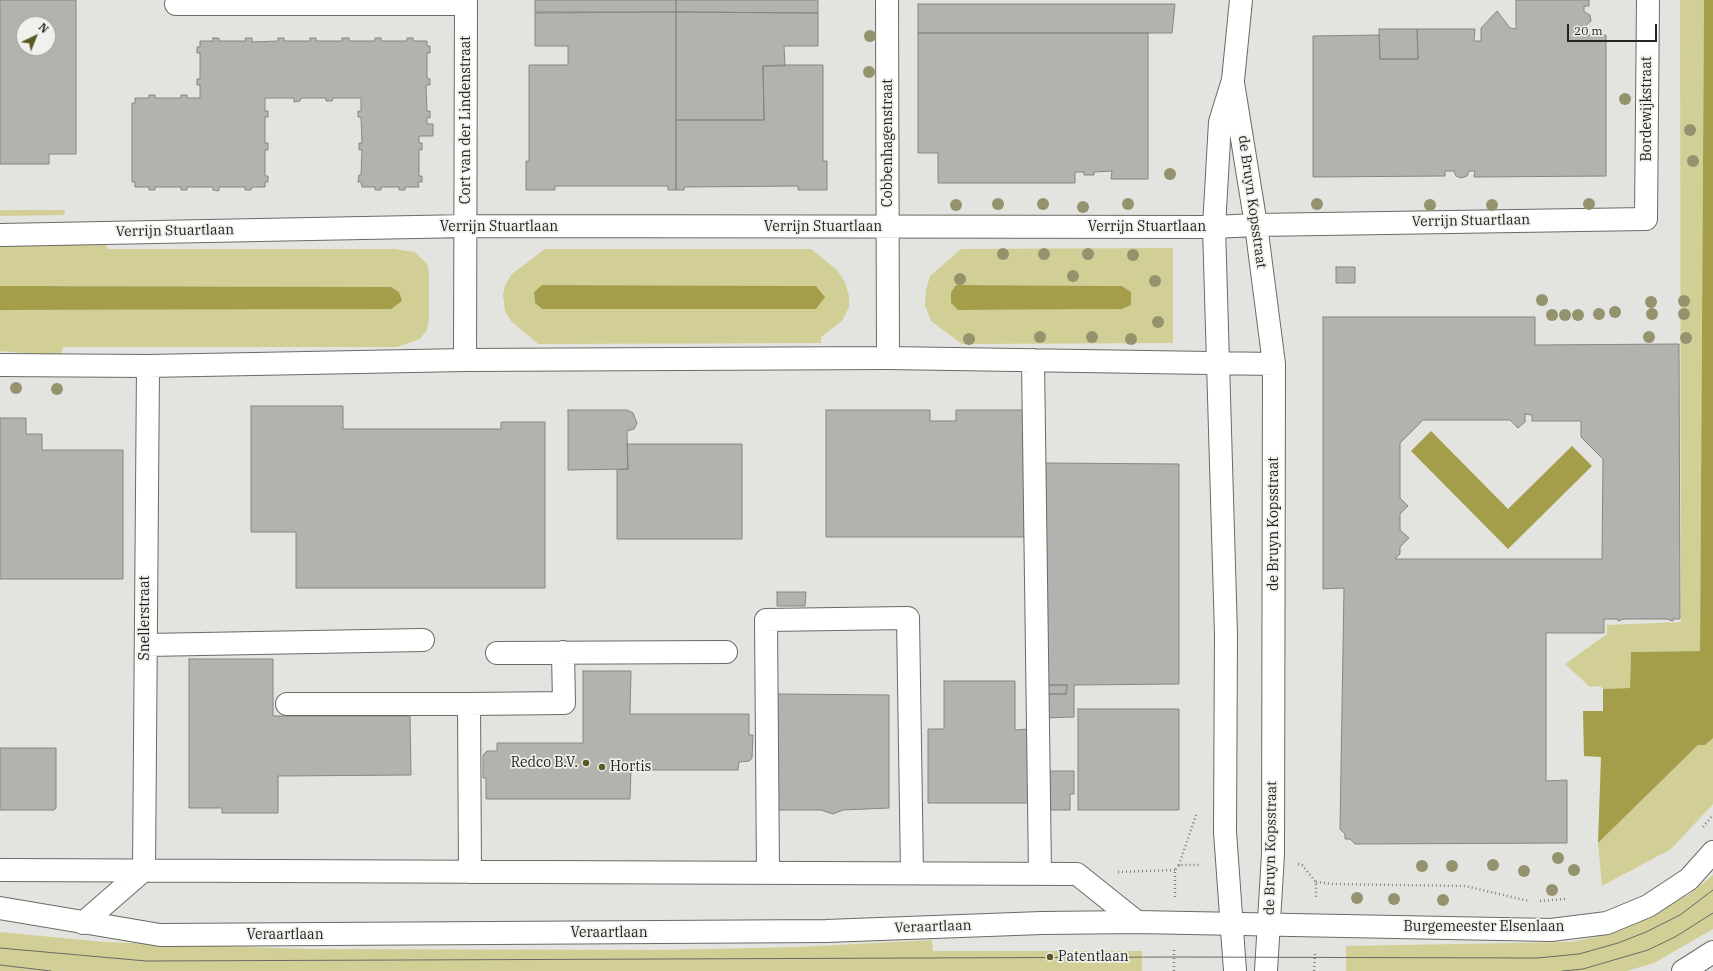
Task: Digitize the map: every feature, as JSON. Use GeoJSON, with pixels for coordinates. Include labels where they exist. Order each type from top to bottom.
{"type":"FeatureCollection","features":[{"type":"Feature","properties":{"kind":"street","name":"Cobbenhagenstraat"},"geometry":{"type":"LineString","coordinates":[[887,0],[888,358]]}},
{"type":"Feature","properties":{"kind":"street","name":"de Bruyn Kopsstraat"},"geometry":{"type":"LineString","coordinates":[[1235,971],[1225,832],[1226,634],[1214,227],[1220,122],[1233,80],[1241,0]]}},
{"type":"Feature","properties":{"kind":"street","name":"Bordewijkstraat"},"geometry":{"type":"LineString","coordinates":[[1646,219],[1648,0]]}},
{"type":"Feature","properties":{"kind":"street"},"geometry":{"type":"LineString","coordinates":[[176,4],[466,2]]}},
{"type":"Feature","properties":{"kind":"street","name":"Cort van der Lindenstraat"},"geometry":{"type":"LineString","coordinates":[[466,2],[466,360]]}},
{"type":"Feature","properties":{"kind":"street","name":"de Bruyn Kopsstraat"},"geometry":{"type":"LineString","coordinates":[[1233,80],[1256,225],[1274,364],[1273,854],[1266,971]]}},
{"type":"Feature","properties":{"kind":"street","name":"Verrijn Stuartlaan"},"geometry":{"type":"LineString","coordinates":[[0,235],[467,226],[1214,227],[1256,225],[1646,219]]}},
{"type":"Feature","properties":{"kind":"street"},"geometry":{"type":"LineString","coordinates":[[0,364],[148,366],[466,360],[888,358],[1274,364]]}},
{"type":"Feature","properties":{"kind":"street"},"geometry":{"type":"LineString","coordinates":[[1033,360],[1040,872]]}},
{"type":"Feature","properties":{"kind":"street","name":"Snellerstraat"},"geometry":{"type":"LineString","coordinates":[[144,870],[148,366]]}},
{"type":"Feature","properties":{"kind":"street"},"geometry":{"type":"LineString","coordinates":[[768,873],[766,620],[908,618],[912,873]]}},
{"type":"Feature","properties":{"kind":"street"},"geometry":{"type":"LineString","coordinates":[[146,645],[423,640]]}},
{"type":"Feature","properties":{"kind":"street"},"geometry":{"type":"LineString","coordinates":[[287,704],[564,703],[563,652]]}},
{"type":"Feature","properties":{"kind":"street"},"geometry":{"type":"LineString","coordinates":[[497,653],[726,652]]}},
{"type":"Feature","properties":{"kind":"street"},"geometry":{"type":"LineString","coordinates":[[469,704],[470,872]]}},
{"type":"Feature","properties":{"kind":"street","name":"Burgemeester Elsenlaan"},"geometry":{"type":"LineString","coordinates":[[1232,924],[1551,930],[1607,923],[1648,906],[1677,887],[1688,879],[1713,852]]}},
{"type":"Feature","properties":{"kind":"street"},"geometry":{"type":"LineString","coordinates":[[0,870],[768,873],[1040,872],[1077,874],[1137,922]]}},
{"type":"Feature","properties":{"kind":"street"},"geometry":{"type":"LineString","coordinates":[[83,923],[144,870]]}},
{"type":"Feature","properties":{"kind":"street","name":"Veraartlaan"},"geometry":{"type":"LineString","coordinates":[[0,908],[160,936],[826,931],[1042,923],[1137,922],[1232,924]]}},
{"type":"Feature","properties":{"kind":"street"},"geometry":{"type":"LineString","coordinates":[[1683,971],[1713,952]]}},
{"type":"Feature","properties":{"kind":"path"},"geometry":{"type":"LineString","coordinates":[[1700,831],[1713,815]]}},
{"type":"Feature","properties":{"kind":"path"},"geometry":{"type":"LineString","coordinates":[[1077,874],[1175,870]]}},
{"type":"Feature","properties":{"kind":"path","name":"Burgemeester Elsenlaan"},"geometry":{"type":"LineString","coordinates":[[1316,882],[1333,884],[1465,886],[1532,902]]}},
{"type":"Feature","properties":{"kind":"path","name":"Burgemeester Elsenlaan"},"geometry":{"type":"LineString","coordinates":[[1539,901],[1568,899]]}},
{"type":"Feature","properties":{"kind":"shaded area"},"geometry":{"type":"Polygon","coordinates":[[[1680,0],[1704,0],[1700,651],[1631,652],[1630,688],[1603,689],[1601,686],[1590,687],[1565,664],[1607,634],[1607,625],[1681,622],[1680,0]]]}},
{"type":"Feature","properties":{"kind":"shaded area"},"geometry":{"type":"Polygon","coordinates":[[[1704,0],[1713,0],[1713,738],[1705,745],[1698,745],[1598,843],[1601,757],[1584,756],[1583,711],[1603,711],[1603,689],[1630,688],[1631,652],[1700,651],[1704,0]]]}},
{"type":"Feature","properties":{"kind":"shaded area"},"geometry":{"type":"Polygon","coordinates":[[[0,210],[65,210],[64,215],[0,216],[0,210]]]}},
{"type":"Feature","properties":{"kind":"shaded area"},"geometry":{"type":"Polygon","coordinates":[[[106,240],[107,249],[394,249],[415,252],[427,264],[429,273],[429,319],[427,330],[420,339],[397,347],[63,347],[61,356],[0,351],[0,310],[391,309],[399,292],[391,287],[0,286],[0,245],[106,240]]]}},
{"type":"Feature","properties":{"kind":"shaded area"},"geometry":{"type":"Polygon","coordinates":[[[1173,248],[1173,343],[962,344],[931,321],[925,305],[926,290],[930,276],[961,249],[1173,248]],[[956,285],[951,292],[951,303],[958,310],[1122,309],[1131,304],[1131,292],[1122,286],[956,285]]]}},
{"type":"Feature","properties":{"kind":"shaded area"},"geometry":{"type":"Polygon","coordinates":[[[545,249],[811,249],[837,270],[845,282],[849,296],[849,307],[842,321],[821,337],[821,343],[538,344],[511,321],[505,311],[503,295],[505,285],[512,274],[545,249]],[[542,285],[534,292],[535,303],[542,309],[816,309],[824,295],[816,286],[542,285]]]}},
{"type":"Feature","properties":{"kind":"shaded area"},"geometry":{"type":"Polygon","coordinates":[[[542,285],[816,286],[825,297],[816,309],[542,309],[535,303],[534,292],[542,285]]]}},
{"type":"Feature","properties":{"kind":"shaded area"},"geometry":{"type":"Polygon","coordinates":[[[956,285],[1122,286],[1131,292],[1131,305],[1122,309],[958,310],[951,303],[951,292],[956,285]]]}},
{"type":"Feature","properties":{"kind":"shaded area"},"geometry":{"type":"Polygon","coordinates":[[[0,286],[391,287],[399,292],[402,301],[391,309],[0,310],[0,286]]]}},
{"type":"Feature","properties":{"kind":"shaded area"},"geometry":{"type":"Polygon","coordinates":[[[1431,431],[1508,509],[1572,446],[1592,466],[1508,549],[1411,451],[1431,431]]]}},
{"type":"Feature","properties":{"kind":"shaded area"},"geometry":{"type":"Polygon","coordinates":[[[1713,738],[1713,804],[1671,849],[1602,886],[1598,843],[1698,745],[1705,745],[1713,738]]]}},
{"type":"Feature","properties":{"kind":"shaded area"},"geometry":{"type":"Polygon","coordinates":[[[1713,875],[1713,929],[1654,963],[1627,971],[1346,971],[1346,946],[1571,942],[1600,936],[1630,926],[1659,911],[1688,895],[1713,875]]]}},
{"type":"Feature","properties":{"kind":"shaded area"},"geometry":{"type":"Polygon","coordinates":[[[0,932],[104,942],[306,949],[661,950],[799,947],[932,940],[933,951],[1142,951],[1142,971],[0,971],[0,932]]]}},
{"type":"Feature","properties":{"kind":"building"},"geometry":{"type":"Polygon","coordinates":[[[0,0],[76,0],[76,154],[49,154],[49,164],[0,164],[0,0]]]}},
{"type":"Feature","properties":{"kind":"building"},"geometry":{"type":"Polygon","coordinates":[[[535,0],[676,0],[676,12],[535,13],[535,0]]]}},
{"type":"Feature","properties":{"kind":"building"},"geometry":{"type":"Polygon","coordinates":[[[676,0],[818,0],[818,13],[676,12],[676,0]]]}},
{"type":"Feature","properties":{"kind":"building"},"geometry":{"type":"Polygon","coordinates":[[[1516,0],[1589,0],[1589,6],[1584,6],[1584,12],[1590,15],[1591,21],[1584,27],[1584,35],[1606,35],[1606,176],[1474,177],[1475,171],[1469,171],[1467,176],[1461,178],[1456,176],[1454,171],[1445,171],[1445,176],[1313,177],[1313,36],[1379,35],[1380,59],[1418,59],[1417,29],[1475,29],[1474,41],[1481,41],[1481,28],[1497,11],[1510,28],[1516,29],[1516,0]]]}},
{"type":"Feature","properties":{"kind":"building"},"geometry":{"type":"Polygon","coordinates":[[[918,4],[1175,4],[1172,33],[918,33],[918,4]]]}},
{"type":"Feature","properties":{"kind":"building"},"geometry":{"type":"Polygon","coordinates":[[[676,12],[676,190],[668,190],[668,186],[555,186],[555,190],[526,190],[526,161],[529,161],[529,65],[568,65],[568,46],[535,46],[535,13],[676,12]]]}},
{"type":"Feature","properties":{"kind":"building"},"geometry":{"type":"Polygon","coordinates":[[[676,12],[818,13],[818,46],[784,46],[785,66],[763,66],[764,120],[676,120],[676,12]]]}},
{"type":"Feature","properties":{"kind":"building"},"geometry":{"type":"Polygon","coordinates":[[[1379,29],[1417,29],[1418,59],[1380,59],[1379,29]]]}},
{"type":"Feature","properties":{"kind":"building"},"geometry":{"type":"Polygon","coordinates":[[[918,33],[1148,33],[1148,179],[1111,179],[1112,171],[1094,172],[1094,175],[1084,175],[1084,172],[1075,172],[1075,183],[938,183],[938,153],[918,153],[918,33]]]}},
{"type":"Feature","properties":{"kind":"building"},"geometry":{"type":"Polygon","coordinates":[[[213,38],[219,38],[219,41],[246,41],[245,38],[252,38],[252,42],[278,41],[278,38],[284,38],[284,41],[310,41],[310,38],[316,38],[316,41],[342,41],[342,38],[349,38],[349,41],[375,41],[375,38],[381,38],[381,41],[407,41],[407,38],[413,38],[413,41],[427,41],[427,46],[430,46],[430,53],[427,53],[427,78],[430,79],[430,85],[426,85],[427,111],[430,111],[430,118],[427,117],[427,124],[433,124],[433,136],[419,136],[419,143],[422,143],[422,150],[419,149],[419,176],[422,176],[422,182],[418,182],[419,187],[405,187],[405,190],[399,190],[399,187],[381,187],[381,190],[375,190],[375,187],[362,187],[361,182],[358,182],[359,175],[361,175],[362,150],[359,150],[359,143],[362,143],[361,117],[358,117],[358,111],[361,111],[361,98],[333,98],[332,101],[326,101],[326,98],[301,98],[300,101],[294,102],[294,98],[265,98],[265,111],[268,111],[268,117],[265,117],[265,143],[268,143],[268,150],[265,150],[265,176],[268,176],[268,182],[265,182],[265,187],[252,187],[251,190],[245,190],[245,187],[219,187],[219,191],[213,190],[213,187],[187,187],[187,190],[181,190],[181,187],[155,187],[155,190],[149,190],[149,187],[135,187],[135,182],[132,182],[132,103],[135,103],[135,98],[149,98],[149,95],[155,95],[155,98],[181,98],[181,95],[187,95],[187,98],[200,98],[200,85],[197,85],[197,79],[200,79],[200,53],[197,53],[197,47],[200,47],[200,41],[213,41],[213,38]]]}},
{"type":"Feature","properties":{"kind":"building"},"geometry":{"type":"Polygon","coordinates":[[[823,65],[823,161],[827,161],[827,190],[798,190],[798,186],[684,187],[684,190],[676,190],[676,120],[764,120],[763,66],[823,65]]]}},
{"type":"Feature","properties":{"kind":"building"},"geometry":{"type":"Polygon","coordinates":[[[1336,267],[1355,267],[1355,283],[1336,283],[1336,267]]]}},
{"type":"Feature","properties":{"kind":"building"},"geometry":{"type":"Polygon","coordinates":[[[1323,317],[1535,317],[1535,345],[1679,344],[1680,619],[1673,619],[1673,621],[1667,619],[1624,619],[1618,621],[1618,619],[1604,619],[1604,633],[1546,633],[1546,781],[1567,780],[1567,843],[1355,844],[1350,839],[1345,839],[1345,834],[1340,829],[1344,588],[1323,589],[1323,317]],[[1525,414],[1525,422],[1518,428],[1510,420],[1423,420],[1400,443],[1400,498],[1408,506],[1400,514],[1400,530],[1409,538],[1400,547],[1400,554],[1395,559],[1602,559],[1603,459],[1581,437],[1581,421],[1532,421],[1532,415],[1525,414]]]}},
{"type":"Feature","properties":{"kind":"building"},"geometry":{"type":"Polygon","coordinates":[[[251,406],[343,406],[343,429],[501,429],[501,422],[545,422],[545,588],[296,588],[296,532],[251,532],[251,406]]]}},
{"type":"Feature","properties":{"kind":"building"},"geometry":{"type":"Polygon","coordinates":[[[568,410],[627,410],[633,413],[637,423],[634,429],[627,431],[628,469],[568,470],[568,410]]]}},
{"type":"Feature","properties":{"kind":"building"},"geometry":{"type":"Polygon","coordinates":[[[826,410],[930,410],[930,421],[956,421],[956,410],[1027,410],[1027,537],[826,537],[826,410]]]}},
{"type":"Feature","properties":{"kind":"building"},"geometry":{"type":"Polygon","coordinates":[[[0,418],[26,418],[26,434],[42,434],[42,450],[123,450],[123,579],[0,579],[0,418]]]}},
{"type":"Feature","properties":{"kind":"building"},"geometry":{"type":"Polygon","coordinates":[[[627,444],[742,444],[742,539],[617,539],[617,470],[628,469],[627,444]]]}},
{"type":"Feature","properties":{"kind":"building"},"geometry":{"type":"Polygon","coordinates":[[[1044,463],[1179,464],[1179,684],[1074,685],[1074,717],[1044,718],[1044,694],[1066,694],[1067,685],[1044,685],[1044,463]]]}},
{"type":"Feature","properties":{"kind":"building"},"geometry":{"type":"Polygon","coordinates":[[[777,592],[806,592],[805,606],[777,606],[777,592]]]}},
{"type":"Feature","properties":{"kind":"building"},"geometry":{"type":"Polygon","coordinates":[[[189,659],[273,659],[273,716],[410,716],[411,775],[278,776],[278,813],[222,813],[222,808],[189,808],[189,659]]]}},
{"type":"Feature","properties":{"kind":"building"},"geometry":{"type":"Polygon","coordinates":[[[583,671],[631,671],[630,714],[749,714],[749,735],[753,735],[752,758],[749,761],[739,762],[738,770],[631,770],[630,799],[486,799],[486,778],[483,778],[483,755],[487,751],[497,751],[497,743],[583,743],[583,671]]]}},
{"type":"Feature","properties":{"kind":"building"},"geometry":{"type":"Polygon","coordinates":[[[944,681],[1015,681],[1015,730],[1028,729],[1028,803],[928,803],[928,729],[944,729],[944,681]]]}},
{"type":"Feature","properties":{"kind":"building"},"geometry":{"type":"Polygon","coordinates":[[[1044,685],[1067,685],[1066,694],[1044,694],[1044,685]]]}},
{"type":"Feature","properties":{"kind":"building"},"geometry":{"type":"Polygon","coordinates":[[[776,695],[889,695],[889,808],[843,810],[833,814],[821,810],[778,810],[776,695]]]}},
{"type":"Feature","properties":{"kind":"building"},"geometry":{"type":"Polygon","coordinates":[[[1078,709],[1179,709],[1179,810],[1078,810],[1078,709]]]}},
{"type":"Feature","properties":{"kind":"building"},"geometry":{"type":"Polygon","coordinates":[[[0,748],[56,748],[56,808],[54,810],[0,810],[0,748]]]}},
{"type":"Feature","properties":{"kind":"building"},"geometry":{"type":"Polygon","coordinates":[[[1045,771],[1074,771],[1074,794],[1070,794],[1070,810],[1044,810],[1045,771]]]}},
{"type":"Feature","properties":{"kind":"tram line"},"geometry":{"type":"LineString","coordinates":[[0,948],[146,961],[1175,957],[1537,958],[1579,954],[1618,943],[1646,932],[1680,915],[1713,890]]}},
{"type":"Feature","properties":{"kind":"tram line"},"geometry":{"type":"LineString","coordinates":[[1562,971],[1583,969],[1648,950],[1675,937],[1713,913]]}},
{"type":"Feature","properties":{"kind":"tram line"},"geometry":{"type":"LineString","coordinates":[[0,965],[51,971]]}},
{"type":"Feature","properties":{"kind":"place","name":"Redco B.V."},"geometry":{"type":"Point","coordinates":[586,763]}},
{"type":"Feature","properties":{"kind":"place","name":"Hortis"},"geometry":{"type":"Point","coordinates":[602,767]}},
{"type":"Feature","properties":{"kind":"place","name":"Patentlaan"},"geometry":{"type":"Point","coordinates":[1050,957]}}]}
